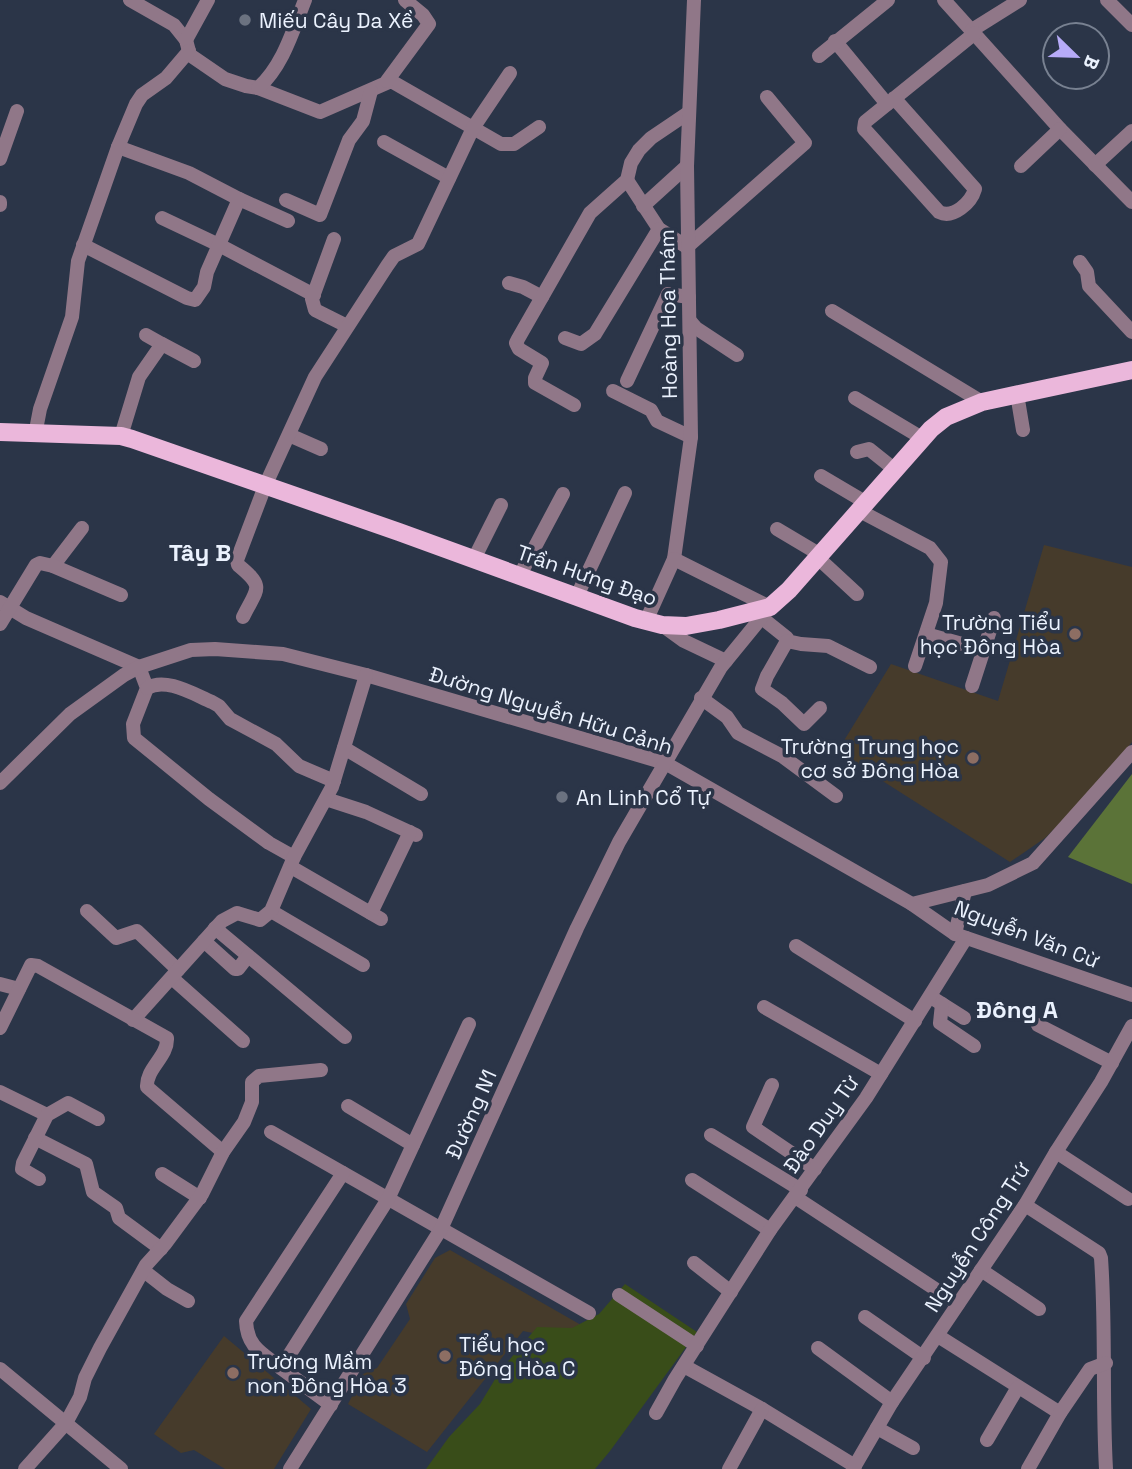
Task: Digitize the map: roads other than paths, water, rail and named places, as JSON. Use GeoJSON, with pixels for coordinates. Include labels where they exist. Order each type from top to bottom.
{"type":"FeatureCollection","features":[{"type":"Feature","properties":{"kind":"main road","name":"Trần Hưng Đạo"},"geometry":{"type":"LineString","coordinates":[[0,432],[121,436],[654,623],[686,626],[766,613],[894,469],[946,417],[982,402],[1132,370]]}},
{"type":"Feature","properties":{"kind":"street"},"geometry":{"type":"LineString","coordinates":[[130,0],[166,19],[201,64],[225,79],[258,88],[320,112],[370,92],[387,81],[429,24],[423,15],[405,0]]}},
{"type":"Feature","properties":{"kind":"street"},"geometry":{"type":"LineString","coordinates":[[35,435],[40,410],[72,317],[76,274],[83,245],[135,104],[142,95],[166,78],[188,46],[208,0]]}},
{"type":"Feature","properties":{"kind":"street"},"geometry":{"type":"LineString","coordinates":[[258,88],[276,65],[305,0]]}},
{"type":"Feature","properties":{"kind":"street","name":"Hoàng Hoa Thám"},"geometry":{"type":"LineString","coordinates":[[654,623],[674,559],[691,437],[687,166],[694,0]]}},
{"type":"Feature","properties":{"kind":"street"},"geometry":{"type":"LineString","coordinates":[[819,56],[888,0]]}},
{"type":"Feature","properties":{"kind":"street"},"geometry":{"type":"LineString","coordinates":[[944,0],[1060,129],[1132,202]]}},
{"type":"Feature","properties":{"kind":"street"},"geometry":{"type":"LineString","coordinates":[[835,41],[890,101],[973,186],[975,192],[968,202],[948,215],[939,212],[864,129],[865,122],[890,101],[973,31],[1020,0]]}},
{"type":"Feature","properties":{"kind":"street"},"geometry":{"type":"LineString","coordinates":[[1107,0],[1132,25]]}},
{"type":"Feature","properties":{"kind":"street"},"geometry":{"type":"LineString","coordinates":[[243,617],[257,583],[254,577],[238,565],[237,560],[265,486],[315,377],[394,256],[418,244],[473,128],[510,74]]}},
{"type":"Feature","properties":{"kind":"street"},"geometry":{"type":"LineString","coordinates":[[387,81],[397,83],[473,128],[508,145],[514,144],[539,127]]}},
{"type":"Feature","properties":{"kind":"street"},"geometry":{"type":"LineString","coordinates":[[286,200],[320,215],[349,140],[363,121],[370,92]]}},
{"type":"Feature","properties":{"kind":"street"},"geometry":{"type":"LineString","coordinates":[[627,180],[659,229],[687,247],[805,143],[767,97]]}},
{"type":"Feature","properties":{"kind":"street"},"geometry":{"type":"LineString","coordinates":[[0,159],[17,111]]}},
{"type":"Feature","properties":{"kind":"street"},"geometry":{"type":"LineString","coordinates":[[574,405],[535,383],[542,363],[517,347],[518,339],[590,213],[627,180],[631,163],[639,150],[651,138],[688,113]]}},
{"type":"Feature","properties":{"kind":"street"},"geometry":{"type":"LineString","coordinates":[[1021,166],[1060,129]]}},
{"type":"Feature","properties":{"kind":"street"},"geometry":{"type":"LineString","coordinates":[[1096,165],[1132,131]]}},
{"type":"Feature","properties":{"kind":"street"},"geometry":{"type":"LineString","coordinates":[[384,142],[449,177]]}},
{"type":"Feature","properties":{"kind":"street"},"geometry":{"type":"LineString","coordinates":[[118,147],[189,173],[288,221]]}},
{"type":"Feature","properties":{"kind":"street"},"geometry":{"type":"LineString","coordinates":[[643,206],[687,166]]}},
{"type":"Feature","properties":{"kind":"street"},"geometry":{"type":"LineString","coordinates":[[83,245],[195,300],[204,287],[207,272],[239,199]]}},
{"type":"Feature","properties":{"kind":"street"},"geometry":{"type":"LineString","coordinates":[[162,218],[314,295]]}},
{"type":"Feature","properties":{"kind":"street"},"geometry":{"type":"LineString","coordinates":[[565,338],[581,344],[595,334],[659,229]]}},
{"type":"Feature","properties":{"kind":"street"},"geometry":{"type":"LineString","coordinates":[[334,239],[312,299],[315,310],[347,326]]}},
{"type":"Feature","properties":{"kind":"street"},"geometry":{"type":"LineString","coordinates":[[1080,262],[1087,272],[1089,286],[1132,332]]}},
{"type":"Feature","properties":{"kind":"street"},"geometry":{"type":"LineString","coordinates":[[509,284],[523,287],[542,297]]}},
{"type":"Feature","properties":{"kind":"street"},"geometry":{"type":"LineString","coordinates":[[627,381],[668,294],[689,297]]}},
{"type":"Feature","properties":{"kind":"street"},"geometry":{"type":"LineString","coordinates":[[832,311],[982,402]]}},
{"type":"Feature","properties":{"kind":"street"},"geometry":{"type":"LineString","coordinates":[[690,321],[696,328],[737,355]]}},
{"type":"Feature","properties":{"kind":"street"},"geometry":{"type":"LineString","coordinates":[[146,335],[194,361]]}},
{"type":"Feature","properties":{"kind":"street"},"geometry":{"type":"LineString","coordinates":[[121,436],[139,377],[162,344]]}},
{"type":"Feature","properties":{"kind":"street"},"geometry":{"type":"LineString","coordinates":[[613,391],[651,411],[657,421],[691,437]]}},
{"type":"Feature","properties":{"kind":"street"},"geometry":{"type":"LineString","coordinates":[[1017,394],[1023,430]]}},
{"type":"Feature","properties":{"kind":"street"},"geometry":{"type":"LineString","coordinates":[[855,398],[922,439]]}},
{"type":"Feature","properties":{"kind":"street"},"geometry":{"type":"LineString","coordinates":[[289,435],[321,449]]}},
{"type":"Feature","properties":{"kind":"street"},"geometry":{"type":"LineString","coordinates":[[857,452],[869,449],[894,469]]}},
{"type":"Feature","properties":{"kind":"street"},"geometry":{"type":"LineString","coordinates":[[821,476],[861,506],[930,548],[941,562],[938,589],[915,666]]}},
{"type":"Feature","properties":{"kind":"street"},"geometry":{"type":"LineString","coordinates":[[576,596],[625,493]]}},
{"type":"Feature","properties":{"kind":"street"},"geometry":{"type":"LineString","coordinates":[[520,575],[563,494]]}},
{"type":"Feature","properties":{"kind":"street"},"geometry":{"type":"LineString","coordinates":[[474,559],[501,505]]}},
{"type":"Feature","properties":{"kind":"street"},"geometry":{"type":"LineString","coordinates":[[53,566],[82,528]]}},
{"type":"Feature","properties":{"kind":"street"},"geometry":{"type":"LineString","coordinates":[[777,529],[818,556],[856,594]]}},
{"type":"Feature","properties":{"kind":"street"},"geometry":{"type":"LineString","coordinates":[[674,559],[766,613],[787,641],[828,646],[870,667]]}},
{"type":"Feature","properties":{"kind":"street"},"geometry":{"type":"LineString","coordinates":[[0,624],[5,606],[40,563],[121,595]]}},
{"type":"Feature","properties":{"kind":"street"},"geometry":{"type":"LineString","coordinates":[[5,606],[139,667],[147,688],[133,724],[134,738],[292,862],[376,916],[413,834],[366,812],[326,799]]}},
{"type":"Feature","properties":{"kind":"street","name":"Đường N1"},"geometry":{"type":"LineString","coordinates":[[290,1469],[441,1229],[598,882],[701,698],[726,661],[766,613]]}},
{"type":"Feature","properties":{"kind":"street"},"geometry":{"type":"LineString","coordinates":[[972,686],[994,618]]}},
{"type":"Feature","properties":{"kind":"street"},"geometry":{"type":"LineString","coordinates":[[654,623],[726,661]]}},
{"type":"Feature","properties":{"kind":"street"},"geometry":{"type":"LineString","coordinates":[[926,634],[984,650]]}},
{"type":"Feature","properties":{"kind":"street"},"geometry":{"type":"LineString","coordinates":[[787,641],[762,690],[782,703],[804,724],[820,708]]}},
{"type":"Feature","properties":{"kind":"street","name":"Đường Nguyễn Hữu Cảnh"},"geometry":{"type":"LineString","coordinates":[[0,783],[70,714],[139,667],[180,653],[215,649],[283,654],[665,763],[912,904]]}},
{"type":"Feature","properties":{"kind":"street"},"geometry":{"type":"LineString","coordinates":[[133,1020],[222,920],[237,913],[260,920],[271,911],[292,862],[334,781],[366,676]]}},
{"type":"Feature","properties":{"kind":"street"},"geometry":{"type":"LineString","coordinates":[[147,688],[163,684],[212,702],[230,719],[283,749],[299,766],[334,781]]}},
{"type":"Feature","properties":{"kind":"street"},"geometry":{"type":"LineString","coordinates":[[701,698],[727,717],[738,733],[782,756],[836,796]]}},
{"type":"Feature","properties":{"kind":"street"},"geometry":{"type":"LineString","coordinates":[[344,748],[421,794]]}},
{"type":"Feature","properties":{"kind":"street"},"geometry":{"type":"LineString","coordinates":[[912,904],[988,885],[1032,863],[1132,752]]}},
{"type":"Feature","properties":{"kind":"street","name":"Đào Duy Từ"},"geometry":{"type":"LineString","coordinates":[[656,1413],[770,1230],[881,1074],[915,1021],[936,1000],[960,936],[965,891]]}},
{"type":"Feature","properties":{"kind":"street","name":"Nguyễn Văn Cừ"},"geometry":{"type":"LineString","coordinates":[[912,904],[960,936],[1132,995]]}},
{"type":"Feature","properties":{"kind":"street"},"geometry":{"type":"LineString","coordinates":[[86,911],[116,938],[140,932],[175,974],[243,1041]]}},
{"type":"Feature","properties":{"kind":"street"},"geometry":{"type":"LineString","coordinates":[[271,911],[363,965]]}},
{"type":"Feature","properties":{"kind":"street"},"geometry":{"type":"LineString","coordinates":[[215,928],[345,1037]]}},
{"type":"Feature","properties":{"kind":"street"},"geometry":{"type":"LineString","coordinates":[[204,941],[235,970],[248,956]]}},
{"type":"Feature","properties":{"kind":"street"},"geometry":{"type":"LineString","coordinates":[[796,946],[915,1021]]}},
{"type":"Feature","properties":{"kind":"street"},"geometry":{"type":"LineString","coordinates":[[0,1028],[31,965],[38,966],[167,1038],[168,1045],[147,1080],[147,1087],[223,1152]]}},
{"type":"Feature","properties":{"kind":"street"},"geometry":{"type":"LineString","coordinates":[[0,984],[19,989]]}},
{"type":"Feature","properties":{"kind":"street"},"geometry":{"type":"LineString","coordinates":[[936,1000],[964,1018]]}},
{"type":"Feature","properties":{"kind":"street"},"geometry":{"type":"LineString","coordinates":[[936,1000],[940,1023],[974,1046]]}},
{"type":"Feature","properties":{"kind":"street"},"geometry":{"type":"LineString","coordinates":[[764,1007],[881,1074]]}},
{"type":"Feature","properties":{"kind":"street"},"geometry":{"type":"LineString","coordinates":[[281,1368],[388,1199],[469,1024]]}},
{"type":"Feature","properties":{"kind":"street"},"geometry":{"type":"LineString","coordinates":[[1038,1025],[1112,1063]]}},
{"type":"Feature","properties":{"kind":"street","name":"Nguyễn Công Trứ"},"geometry":{"type":"LineString","coordinates":[[854,1467],[892,1402],[1025,1205],[1132,1026]]}},
{"type":"Feature","properties":{"kind":"street"},"geometry":{"type":"LineString","coordinates":[[25,1469],[66,1423],[100,1348],[144,1270],[200,1198],[223,1152],[244,1122],[252,1102],[251,1086],[255,1079],[259,1076],[321,1070]]}},
{"type":"Feature","properties":{"kind":"street"},"geometry":{"type":"LineString","coordinates":[[772,1086],[752,1127],[815,1169]]}},
{"type":"Feature","properties":{"kind":"street"},"geometry":{"type":"LineString","coordinates":[[0,1092],[47,1115]]}},
{"type":"Feature","properties":{"kind":"street"},"geometry":{"type":"LineString","coordinates":[[39,1179],[22,1169],[47,1115],[68,1103],[98,1119]]}},
{"type":"Feature","properties":{"kind":"street"},"geometry":{"type":"LineString","coordinates":[[348,1106],[414,1145]]}},
{"type":"Feature","properties":{"kind":"street"},"geometry":{"type":"LineString","coordinates":[[271,1132],[589,1313]]}},
{"type":"Feature","properties":{"kind":"street"},"geometry":{"type":"LineString","coordinates":[[711,1135],[958,1304]]}},
{"type":"Feature","properties":{"kind":"street"},"geometry":{"type":"LineString","coordinates":[[35,1138],[86,1164],[93,1192],[116,1208],[120,1218],[161,1249]]}},
{"type":"Feature","properties":{"kind":"street"},"geometry":{"type":"LineString","coordinates":[[1056,1152],[1128,1199]]}},
{"type":"Feature","properties":{"kind":"street"},"geometry":{"type":"LineString","coordinates":[[331,1405],[254,1347],[246,1336],[246,1321],[343,1173]]}},
{"type":"Feature","properties":{"kind":"street"},"geometry":{"type":"LineString","coordinates":[[162,1174],[200,1198]]}},
{"type":"Feature","properties":{"kind":"street"},"geometry":{"type":"LineString","coordinates":[[692,1180],[770,1230]]}},
{"type":"Feature","properties":{"kind":"street"},"geometry":{"type":"LineString","coordinates":[[1025,1205],[1099,1253],[1106,1363],[1106,1469]]}},
{"type":"Feature","properties":{"kind":"street"},"geometry":{"type":"LineString","coordinates":[[694,1263],[731,1292]]}},
{"type":"Feature","properties":{"kind":"street"},"geometry":{"type":"LineString","coordinates":[[144,1270],[167,1289],[188,1301]]}},
{"type":"Feature","properties":{"kind":"street"},"geometry":{"type":"LineString","coordinates":[[981,1270],[1040,1309]]}},
{"type":"Feature","properties":{"kind":"street"},"geometry":{"type":"LineString","coordinates":[[619,1295],[697,1346]]}},
{"type":"Feature","properties":{"kind":"street"},"geometry":{"type":"LineString","coordinates":[[865,1317],[924,1358]]}},
{"type":"Feature","properties":{"kind":"street"},"geometry":{"type":"LineString","coordinates":[[937,1336],[1060,1413]]}},
{"type":"Feature","properties":{"kind":"street"},"geometry":{"type":"LineString","coordinates":[[818,1348],[892,1402]]}},
{"type":"Feature","properties":{"kind":"street"},"geometry":{"type":"LineString","coordinates":[[1028,1469],[1060,1413],[1090,1369],[1106,1363]]}},
{"type":"Feature","properties":{"kind":"street"},"geometry":{"type":"LineString","coordinates":[[684,1366],[762,1409],[854,1467]]}},
{"type":"Feature","properties":{"kind":"street"},"geometry":{"type":"LineString","coordinates":[[0,1369],[121,1469]]}},
{"type":"Feature","properties":{"kind":"street"},"geometry":{"type":"LineString","coordinates":[[987,1440],[1018,1387]]}},
{"type":"Feature","properties":{"kind":"street"},"geometry":{"type":"LineString","coordinates":[[729,1469],[762,1409]]}},
{"type":"Feature","properties":{"kind":"street"},"geometry":{"type":"LineString","coordinates":[[877,1429],[913,1448]]}},
{"type":"Feature","properties":{"kind":"place","name":"Miếu Cây Da Xề"},"geometry":{"type":"Point","coordinates":[245,20]}},
{"type":"Feature","properties":{"kind":"place","name":"Trường Tiểu học Đông Hòa"},"geometry":{"type":"Point","coordinates":[1075,634]}},
{"type":"Feature","properties":{"kind":"place","name":"Trường Trung học cơ sở Đông Hòa"},"geometry":{"type":"Point","coordinates":[973,758]}},
{"type":"Feature","properties":{"kind":"place","name":"An Linh Cổ Tự"},"geometry":{"type":"Point","coordinates":[562,797]}},
{"type":"Feature","properties":{"kind":"place","name":"Tiểu học Đông Hòa C"},"geometry":{"type":"Point","coordinates":[445,1356]}},
{"type":"Feature","properties":{"kind":"place","name":"Trường Mầm non Đông Hòa 3"},"geometry":{"type":"Point","coordinates":[233,1373]}},
{"type":"Feature","properties":{"kind":"district","name":"Tây B"},"geometry":{"type":"Point","coordinates":[200,552]}},
{"type":"Feature","properties":{"kind":"district","name":"Đông A"},"geometry":{"type":"Point","coordinates":[1017,1009]}}]}
